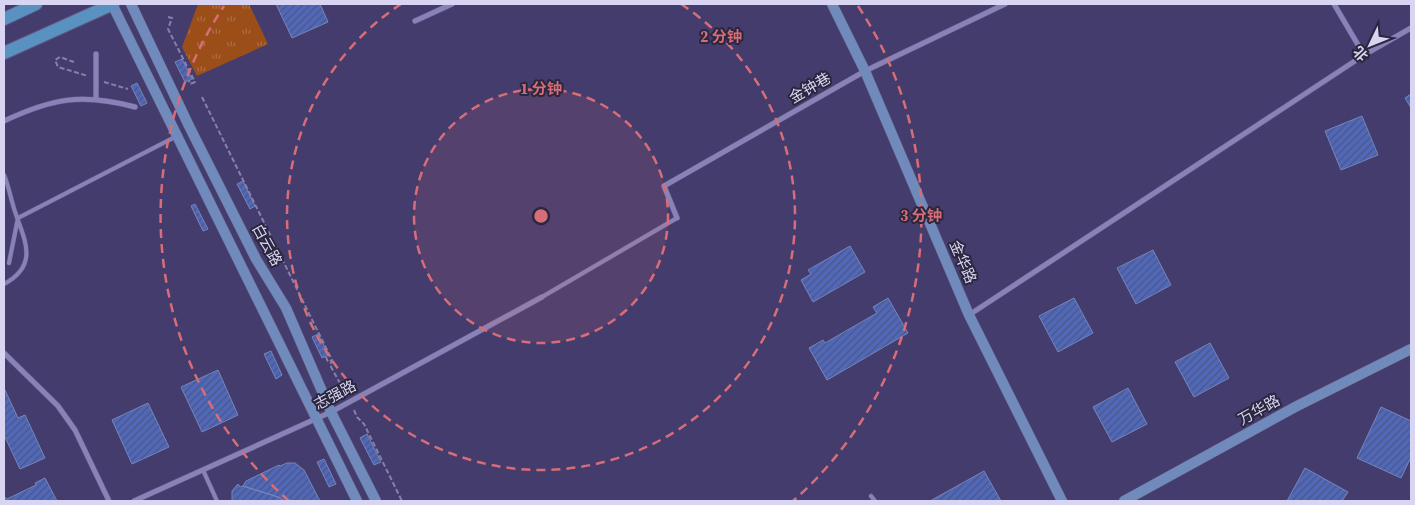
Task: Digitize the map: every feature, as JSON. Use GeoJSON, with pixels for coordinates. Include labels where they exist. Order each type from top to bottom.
{"type":"FeatureCollection","features":[{"type":"Feature","properties":{"kind":"main road"},"geometry":{"type":"LineString","coordinates":[[4,19],[36,4]]}},
{"type":"Feature","properties":{"kind":"main road"},"geometry":{"type":"LineString","coordinates":[[4,52],[113,4],[357,501]]}},
{"type":"Feature","properties":{"kind":"main road","name":"白云路"},"geometry":{"type":"LineString","coordinates":[[131,4],[189,126],[247,241],[286,308],[332,412],[376,501]]}},
{"type":"Feature","properties":{"kind":"main road","name":"金华路"},"geometry":{"type":"LineString","coordinates":[[832,4],[865,71],[969,315],[1062,501]]}},
{"type":"Feature","properties":{"kind":"main road","name":"万华路"},"geometry":{"type":"LineString","coordinates":[[1124,501],[1297,406],[1411,348]]}},
{"type":"Feature","properties":{"kind":"street"},"geometry":{"type":"LineString","coordinates":[[415,21],[452,4]]}},
{"type":"Feature","properties":{"kind":"street","name":"金钟巷"},"geometry":{"type":"LineString","coordinates":[[677,218],[664,186],[865,71],[1005,4]]}},
{"type":"Feature","properties":{"kind":"street"},"geometry":{"type":"LineString","coordinates":[[1334,4],[1364,55]]}},
{"type":"Feature","properties":{"kind":"street"},"geometry":{"type":"LineString","coordinates":[[969,315],[1364,55],[1411,28]]}},
{"type":"Feature","properties":{"kind":"street"},"geometry":{"type":"LineString","coordinates":[[96,54],[96,100]]}},
{"type":"Feature","properties":{"kind":"street"},"geometry":{"type":"LineString","coordinates":[[4,121],[50,102],[75,98],[116,102],[135,107]]}},
{"type":"Feature","properties":{"kind":"street","name":"志强路"},"geometry":{"type":"LineString","coordinates":[[134,501],[332,412],[542,297]]}},
{"type":"Feature","properties":{"kind":"street"},"geometry":{"type":"LineString","coordinates":[[4,353],[58,406],[75,430],[109,501]]}},
{"type":"Feature","properties":{"kind":"lane"},"geometry":{"type":"LineString","coordinates":[[18,218],[177,136]]}},
{"type":"Feature","properties":{"kind":"lane"},"geometry":{"type":"LineString","coordinates":[[4,174],[26,240],[28,255],[16,275],[4,284]]}},
{"type":"Feature","properties":{"kind":"lane"},"geometry":{"type":"LineString","coordinates":[[9,263],[18,218]]}},
{"type":"Feature","properties":{"kind":"lane"},"geometry":{"type":"LineString","coordinates":[[542,297],[677,218]]}},
{"type":"Feature","properties":{"kind":"lane"},"geometry":{"type":"LineString","coordinates":[[203,470],[217,501]]}},
{"type":"Feature","properties":{"kind":"lane"},"geometry":{"type":"LineString","coordinates":[[871,496],[875,501]]}},
{"type":"Feature","properties":{"kind":"path"},"geometry":{"type":"LineString","coordinates":[[168,17],[172,18],[168,29],[195,82],[190,84],[189,80]]}},
{"type":"Feature","properties":{"kind":"path"},"geometry":{"type":"LineString","coordinates":[[74,62],[60,57],[55,60],[58,67],[128,89]]}},
{"type":"Feature","properties":{"kind":"path"},"geometry":{"type":"LineString","coordinates":[[202,97],[332,360],[330,365],[342,388]]}},
{"type":"Feature","properties":{"kind":"path"},"geometry":{"type":"LineString","coordinates":[[207,118],[211,116]]}},
{"type":"Feature","properties":{"kind":"path"},"geometry":{"type":"LineString","coordinates":[[278,250],[274,253],[278,259]]}},
{"type":"Feature","properties":{"kind":"path"},"geometry":{"type":"LineString","coordinates":[[326,357],[328,362],[332,360]]}},
{"type":"Feature","properties":{"kind":"path"},"geometry":{"type":"LineString","coordinates":[[354,410],[364,424],[402,501]]}},
{"type":"Feature","properties":{"kind":"green space"},"geometry":{"type":"Polygon","coordinates":[[[198,4],[249,4],[268,44],[197,76],[182,47],[198,4]]]}},
{"type":"Feature","properties":{"kind":"building"},"geometry":{"type":"Polygon","coordinates":[[[276,4],[320,4],[328,22],[292,38],[276,4]]]}},
{"type":"Feature","properties":{"kind":"building"},"geometry":{"type":"Polygon","coordinates":[[[182,59],[192,79],[185,82],[175,62],[182,59]]]}},
{"type":"Feature","properties":{"kind":"building"},"geometry":{"type":"Polygon","coordinates":[[[137,83],[147,103],[141,106],[131,86],[137,83]]]}},
{"type":"Feature","properties":{"kind":"building"},"geometry":{"type":"Polygon","coordinates":[[[1411,94],[1411,108],[1405,98],[1411,94]]]}},
{"type":"Feature","properties":{"kind":"building"},"geometry":{"type":"Polygon","coordinates":[[[1362,116],[1378,155],[1341,170],[1325,131],[1362,116]]]}},
{"type":"Feature","properties":{"kind":"building"},"geometry":{"type":"Polygon","coordinates":[[[243,181],[255,206],[250,209],[237,184],[243,181]]]}},
{"type":"Feature","properties":{"kind":"building"},"geometry":{"type":"Polygon","coordinates":[[[195,204],[208,229],[203,231],[191,206],[195,204]]]}},
{"type":"Feature","properties":{"kind":"building"},"geometry":{"type":"Polygon","coordinates":[[[850,246],[865,272],[813,302],[801,280],[811,274],[808,270],[850,246]]]}},
{"type":"Feature","properties":{"kind":"building"},"geometry":{"type":"Polygon","coordinates":[[[1153,250],[1171,285],[1136,304],[1117,268],[1153,250]]]}},
{"type":"Feature","properties":{"kind":"building"},"geometry":{"type":"Polygon","coordinates":[[[888,298],[908,333],[827,380],[809,348],[823,340],[825,343],[877,313],[873,307],[888,298]]]}},
{"type":"Feature","properties":{"kind":"building"},"geometry":{"type":"Polygon","coordinates":[[[1074,298],[1093,333],[1058,352],[1039,316],[1074,298]]]}},
{"type":"Feature","properties":{"kind":"building"},"geometry":{"type":"Polygon","coordinates":[[[318,334],[329,355],[322,358],[312,337],[318,334]]]}},
{"type":"Feature","properties":{"kind":"building"},"geometry":{"type":"Polygon","coordinates":[[[1210,343],[1229,378],[1194,397],[1175,362],[1210,343]]]}},
{"type":"Feature","properties":{"kind":"building"},"geometry":{"type":"Polygon","coordinates":[[[271,351],[282,375],[276,379],[264,354],[271,351]]]}},
{"type":"Feature","properties":{"kind":"building"},"geometry":{"type":"Polygon","coordinates":[[[218,370],[238,415],[202,432],[181,387],[218,370]]]}},
{"type":"Feature","properties":{"kind":"building"},"geometry":{"type":"Polygon","coordinates":[[[4,388],[18,418],[25,415],[45,458],[20,469],[4,435],[4,388]]]}},
{"type":"Feature","properties":{"kind":"building"},"geometry":{"type":"Polygon","coordinates":[[[1128,388],[1147,424],[1112,442],[1093,407],[1128,388]]]}},
{"type":"Feature","properties":{"kind":"building"},"geometry":{"type":"Polygon","coordinates":[[[148,403],[169,447],[132,464],[112,420],[148,403]]]}},
{"type":"Feature","properties":{"kind":"building"},"geometry":{"type":"Polygon","coordinates":[[[1381,407],[1411,421],[1411,457],[1401,478],[1357,458],[1381,407]]]}},
{"type":"Feature","properties":{"kind":"building"},"geometry":{"type":"Polygon","coordinates":[[[367,434],[381,462],[374,465],[360,438],[367,434]]]}},
{"type":"Feature","properties":{"kind":"building"},"geometry":{"type":"Polygon","coordinates":[[[324,459],[336,484],[329,487],[317,462],[324,459]]]}},
{"type":"Feature","properties":{"kind":"building"},"geometry":{"type":"Polygon","coordinates":[[[287,463],[295,463],[304,470],[320,501],[284,501],[278,497],[243,486],[246,481],[287,463]]]}},
{"type":"Feature","properties":{"kind":"building"},"geometry":{"type":"Polygon","coordinates":[[[1305,468],[1348,492],[1342,501],[1287,501],[1305,468]]]}},
{"type":"Feature","properties":{"kind":"building"},"geometry":{"type":"Polygon","coordinates":[[[984,471],[1001,501],[930,501],[984,471]]]}},
{"type":"Feature","properties":{"kind":"building"},"geometry":{"type":"Polygon","coordinates":[[[45,478],[57,501],[4,501],[5,497],[7,499],[36,485],[35,483],[45,478]]]}},
{"type":"Feature","properties":{"kind":"building"},"geometry":{"type":"Polygon","coordinates":[[[238,484],[240,487],[243,486],[278,497],[284,501],[232,501],[232,491],[238,484]]]}}]}
